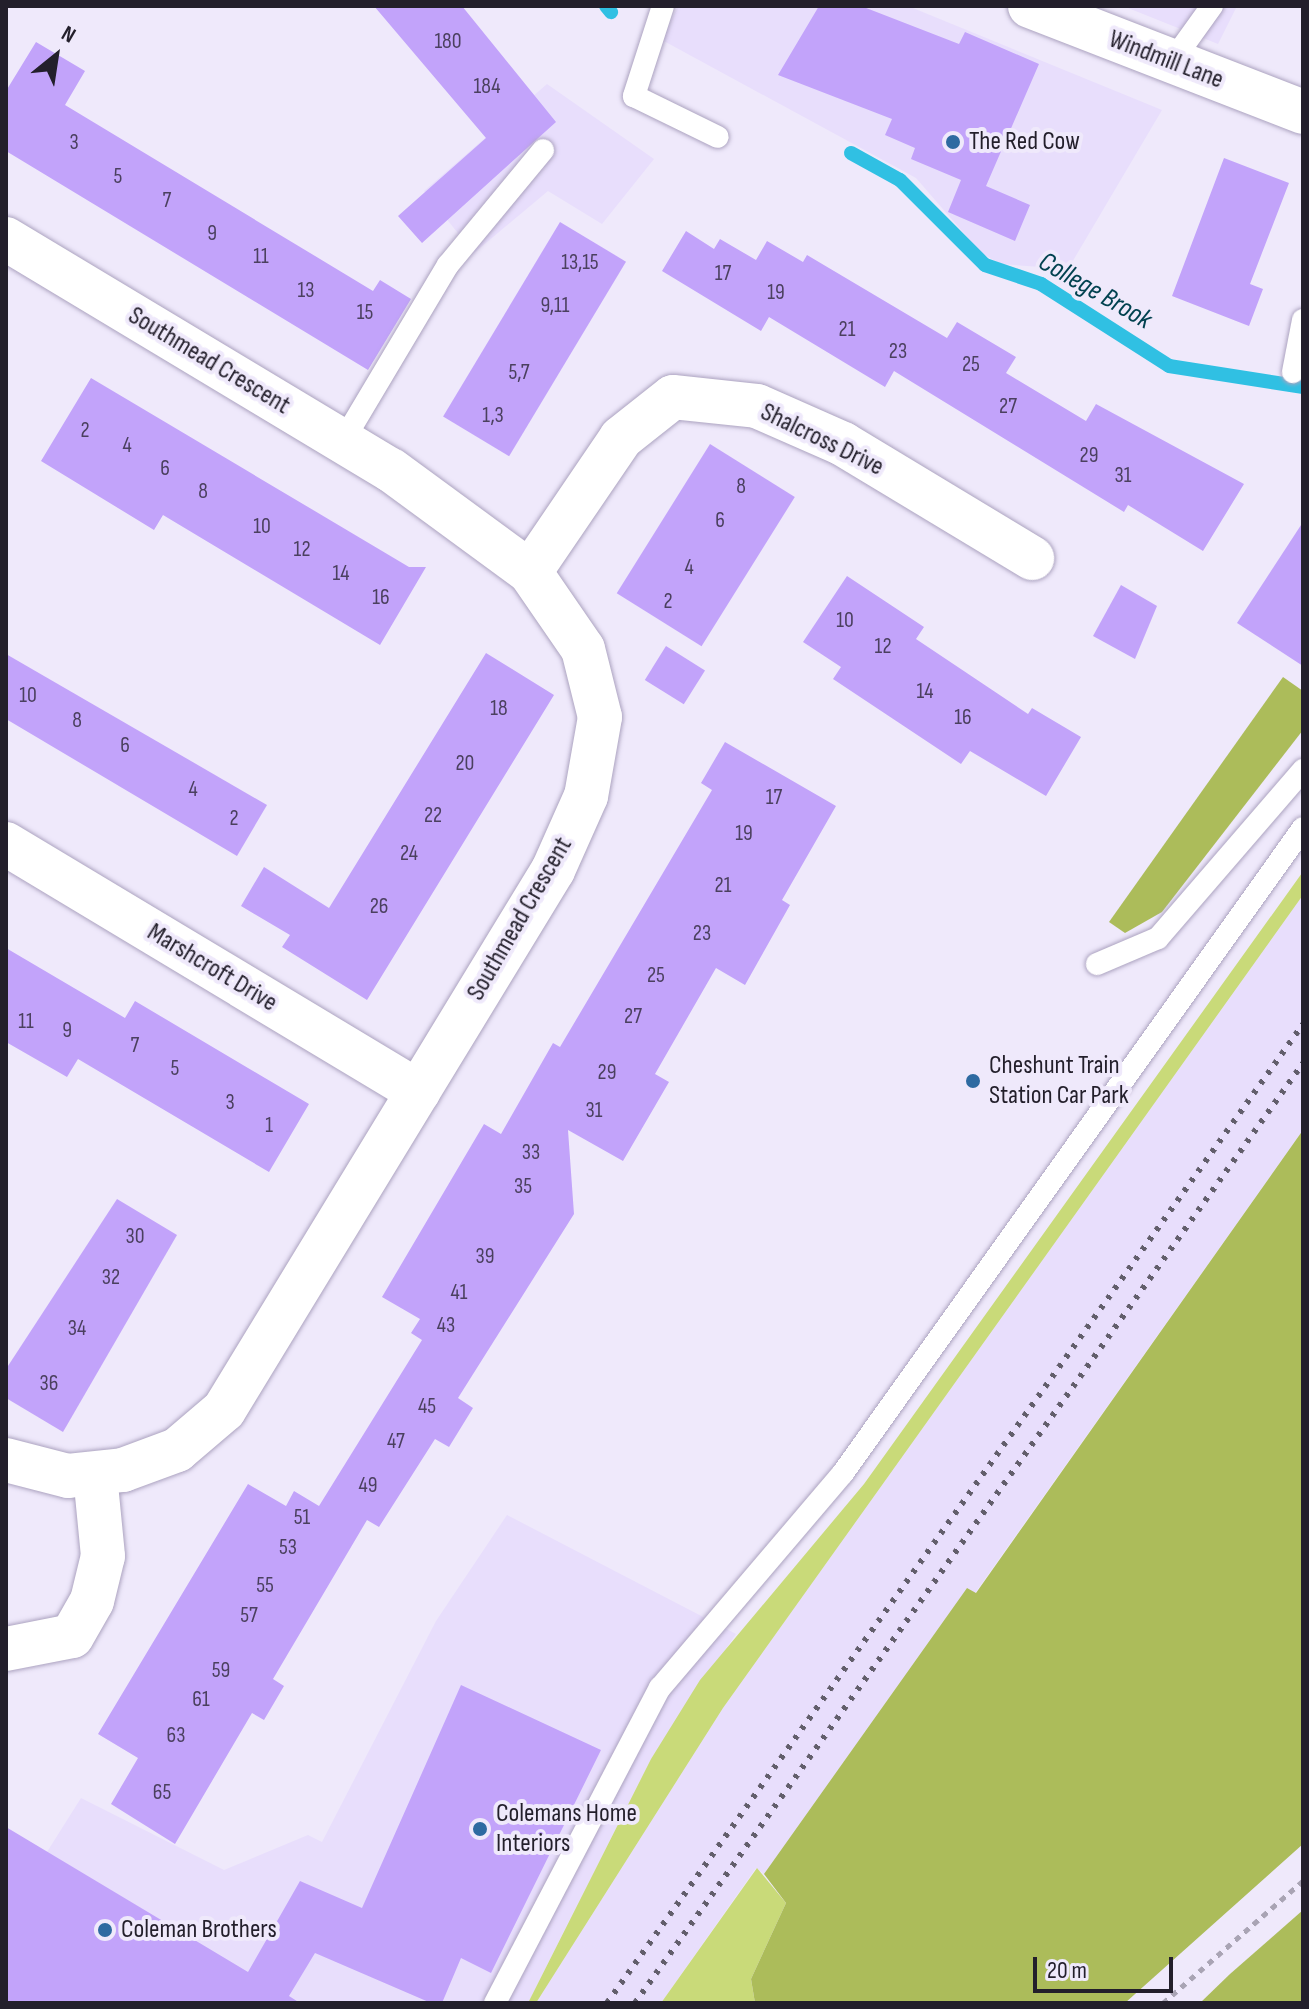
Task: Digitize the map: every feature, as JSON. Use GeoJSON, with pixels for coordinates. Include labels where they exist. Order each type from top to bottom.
{"type":"FeatureCollection","features":[{"type":"Feature","properties":{"kind":"street","name":"Windmill Lane"},"geometry":{"type":"LineString","coordinates":[[1030,6],[1303,112]]}},
{"type":"Feature","properties":{"kind":"street","name":"Southmead Crescent"},"geometry":{"type":"LineString","coordinates":[[6,239],[343,441],[530,572],[583,649],[600,717],[586,796],[553,870],[224,1410],[177,1450],[95,1474],[44,1473],[6,1460]]}},
{"type":"Feature","properties":{"kind":"street","name":"Shalcross Drive"},"geometry":{"type":"LineString","coordinates":[[530,572],[621,438],[673,397],[757,406],[843,444],[1032,558]]}},
{"type":"Feature","properties":{"kind":"street","name":"Marshcroft Drive"},"geometry":{"type":"LineString","coordinates":[[6,844],[418,1092]]}},
{"type":"Feature","properties":{"kind":"street"},"geometry":{"type":"LineString","coordinates":[[6,1649],[72,1636],[92,1601],[103,1556],[95,1474]]}},
{"type":"Feature","properties":{"kind":"lane"},"geometry":{"type":"LineString","coordinates":[[663,6],[634,96],[718,137]]}},
{"type":"Feature","properties":{"kind":"lane"},"geometry":{"type":"LineString","coordinates":[[1171,63],[1212,6]]}},
{"type":"Feature","properties":{"kind":"lane"},"geometry":{"type":"LineString","coordinates":[[343,441],[448,265],[543,150]]}},
{"type":"Feature","properties":{"kind":"lane"},"geometry":{"type":"LineString","coordinates":[[1293,372],[1303,320]]}},
{"type":"Feature","properties":{"kind":"lane"},"geometry":{"type":"LineString","coordinates":[[1097,964],[1158,938],[1303,770]]}},
{"type":"Feature","properties":{"kind":"lane"},"geometry":{"type":"LineString","coordinates":[[495,2003],[660,1688],[843,1473],[1303,828]]}},
{"type":"Feature","properties":{"kind":"path"},"geometry":{"type":"LineString","coordinates":[[1163,2003],[1303,1881]]}},
{"type":"Feature","properties":{"kind":"shaded area"},"geometry":{"type":"Polygon","coordinates":[[[678,6],[908,6],[1162,110],[1061,281],[1041,267],[1001,264],[981,253],[916,178],[662,40],[678,6]]]}},
{"type":"Feature","properties":{"kind":"shaded area"},"geometry":{"type":"Polygon","coordinates":[[[1123,6],[1237,6],[1218,44],[1123,6]]]}},
{"type":"Feature","properties":{"kind":"shaded area"},"geometry":{"type":"Polygon","coordinates":[[[547,84],[654,159],[602,224],[548,191],[474,253],[424,191],[547,84]]]}},
{"type":"Feature","properties":{"kind":"shaded area"},"geometry":{"type":"Polygon","coordinates":[[[1303,895],[1303,1130],[975,1593],[967,1588],[764,1874],[756,1868],[661,2003],[536,2003],[723,1708],[1303,895]]]}},
{"type":"Feature","properties":{"kind":"shaded area"},"geometry":{"type":"Polygon","coordinates":[[[507,1515],[736,1634],[651,1759],[528,2003],[6,2003],[6,1917],[81,1798],[224,1870],[308,1835],[322,1842],[436,1621],[507,1515]]]}},
{"type":"Feature","properties":{"kind":"green space"},"geometry":{"type":"Polygon","coordinates":[[[1283,677],[1303,691],[1303,730],[1162,912],[1125,933],[1109,922],[1283,677]]]}},
{"type":"Feature","properties":{"kind":"green space"},"geometry":{"type":"Polygon","coordinates":[[[1302,873],[1303,895],[723,1708],[536,2003],[528,2003],[651,1759],[700,1680],[864,1484],[1302,873]]]}},
{"type":"Feature","properties":{"kind":"green space"},"geometry":{"type":"Polygon","coordinates":[[[1303,1130],[1303,1844],[1125,2003],[755,2003],[751,1979],[786,1903],[764,1874],[967,1588],[976,1593],[1303,1130]]]}},
{"type":"Feature","properties":{"kind":"green space"},"geometry":{"type":"Polygon","coordinates":[[[757,1868],[786,1903],[751,1979],[755,2003],[661,2003],[757,1868]]]}},
{"type":"Feature","properties":{"kind":"green space"},"geometry":{"type":"Polygon","coordinates":[[[1303,1910],[1303,2003],[1200,2003],[1230,1974],[1303,1910]]]}},
{"type":"Feature","properties":{"kind":"building"},"geometry":{"type":"Polygon","coordinates":[[[374,6],[462,6],[556,122],[422,243],[398,216],[486,138],[374,6]]]}},
{"type":"Feature","properties":{"kind":"building"},"geometry":{"type":"Polygon","coordinates":[[[819,6],[861,6],[959,44],[965,32],[1039,64],[986,186],[1030,205],[1015,241],[948,212],[961,180],[911,159],[915,148],[885,135],[892,119],[778,75],[819,6]]]}},
{"type":"Feature","properties":{"kind":"building"},"geometry":{"type":"Polygon","coordinates":[[[36,42],[85,71],[65,105],[373,291],[380,280],[411,299],[368,370],[6,151],[6,91],[36,42]]]}},
{"type":"Feature","properties":{"kind":"building"},"geometry":{"type":"Polygon","coordinates":[[[1224,158],[1289,183],[1250,284],[1263,289],[1249,326],[1172,296],[1224,158]]]}},
{"type":"Feature","properties":{"kind":"building"},"geometry":{"type":"Polygon","coordinates":[[[560,222],[626,262],[509,456],[443,417],[560,222]]]}},
{"type":"Feature","properties":{"kind":"building"},"geometry":{"type":"Polygon","coordinates":[[[686,231],[714,249],[720,239],[756,260],[767,241],[803,262],[807,255],[947,338],[957,322],[1016,357],[1006,373],[1086,421],[1096,404],[1244,484],[1203,551],[1128,505],[1124,512],[894,371],[885,387],[769,317],[761,331],[662,271],[686,231]]]}},
{"type":"Feature","properties":{"kind":"building"},"geometry":{"type":"Polygon","coordinates":[[[91,378],[409,567],[426,567],[380,645],[163,515],[154,530],[41,461],[91,378]]]}},
{"type":"Feature","properties":{"kind":"building"},"geometry":{"type":"Polygon","coordinates":[[[710,444],[795,497],[702,646],[617,593],[710,444]]]}},
{"type":"Feature","properties":{"kind":"building"},"geometry":{"type":"Polygon","coordinates":[[[1303,522],[1303,666],[1237,623],[1303,522]]]}},
{"type":"Feature","properties":{"kind":"building"},"geometry":{"type":"Polygon","coordinates":[[[847,576],[924,627],[916,639],[1028,714],[1032,708],[1081,737],[1046,796],[970,751],[961,764],[833,679],[841,667],[803,642],[847,576]]]}},
{"type":"Feature","properties":{"kind":"building"},"geometry":{"type":"Polygon","coordinates":[[[1121,585],[1157,606],[1135,659],[1093,636],[1121,585]]]}},
{"type":"Feature","properties":{"kind":"building"},"geometry":{"type":"Polygon","coordinates":[[[666,646],[705,670],[684,704],[645,680],[666,646]]]}},
{"type":"Feature","properties":{"kind":"building"},"geometry":{"type":"Polygon","coordinates":[[[486,653],[554,695],[367,1000],[282,947],[290,935],[241,906],[264,867],[329,908],[486,653]]]}},
{"type":"Feature","properties":{"kind":"building"},"geometry":{"type":"Polygon","coordinates":[[[6,654],[267,805],[237,856],[6,719],[6,654]]]}},
{"type":"Feature","properties":{"kind":"building"},"geometry":{"type":"Polygon","coordinates":[[[725,742],[836,806],[782,900],[790,905],[745,985],[716,968],[655,1074],[669,1082],[623,1161],[568,1130],[574,1214],[458,1398],[473,1408],[449,1447],[435,1439],[379,1527],[367,1520],[273,1679],[284,1686],[264,1720],[252,1713],[175,1844],[111,1804],[138,1758],[98,1734],[248,1484],[286,1506],[294,1491],[319,1506],[422,1340],[411,1333],[420,1319],[382,1297],[484,1124],[501,1134],[553,1043],[560,1047],[712,790],[701,783],[725,742]]]}},
{"type":"Feature","properties":{"kind":"building"},"geometry":{"type":"Polygon","coordinates":[[[6,948],[125,1018],[135,1001],[309,1104],[269,1172],[78,1059],[67,1077],[6,1042],[6,948]]]}},
{"type":"Feature","properties":{"kind":"building"},"geometry":{"type":"Polygon","coordinates":[[[117,1199],[177,1235],[63,1432],[6,1398],[6,1369],[117,1199]]]}},
{"type":"Feature","properties":{"kind":"building"},"geometry":{"type":"Polygon","coordinates":[[[461,1685],[601,1750],[491,1973],[461,1958],[442,2003],[431,2003],[315,1953],[289,1996],[300,2003],[6,2003],[6,1827],[248,1972],[300,1881],[362,1908],[461,1685]]]}},
{"type":"Feature","properties":{"kind":"waterway","name":"College Brook"},"geometry":{"type":"LineString","coordinates":[[606,6],[611,12]]}},
{"type":"Feature","properties":{"kind":"waterway","name":"College Brook"},"geometry":{"type":"LineString","coordinates":[[851,153],[900,180],[985,265],[1041,284],[1169,366],[1303,387]]}},
{"type":"Feature","properties":{"kind":"railway"},"geometry":{"type":"LineString","coordinates":[[607,2003],[1303,1024]]}},
{"type":"Feature","properties":{"kind":"railway"},"geometry":{"type":"LineString","coordinates":[[635,2003],[1303,1063]]}},
{"type":"Feature","properties":{"kind":"place","name":"The Red Cow"},"geometry":{"type":"Point","coordinates":[953,142]}},
{"type":"Feature","properties":{"kind":"place","name":"Cheshunt Train Station Car Park"},"geometry":{"type":"Point","coordinates":[973,1081]}},
{"type":"Feature","properties":{"kind":"place","name":"Colemans Home Interiors"},"geometry":{"type":"Point","coordinates":[480,1829]}},
{"type":"Feature","properties":{"kind":"place","name":"Coleman Brothers"},"geometry":{"type":"Point","coordinates":[105,1930]}}]}
